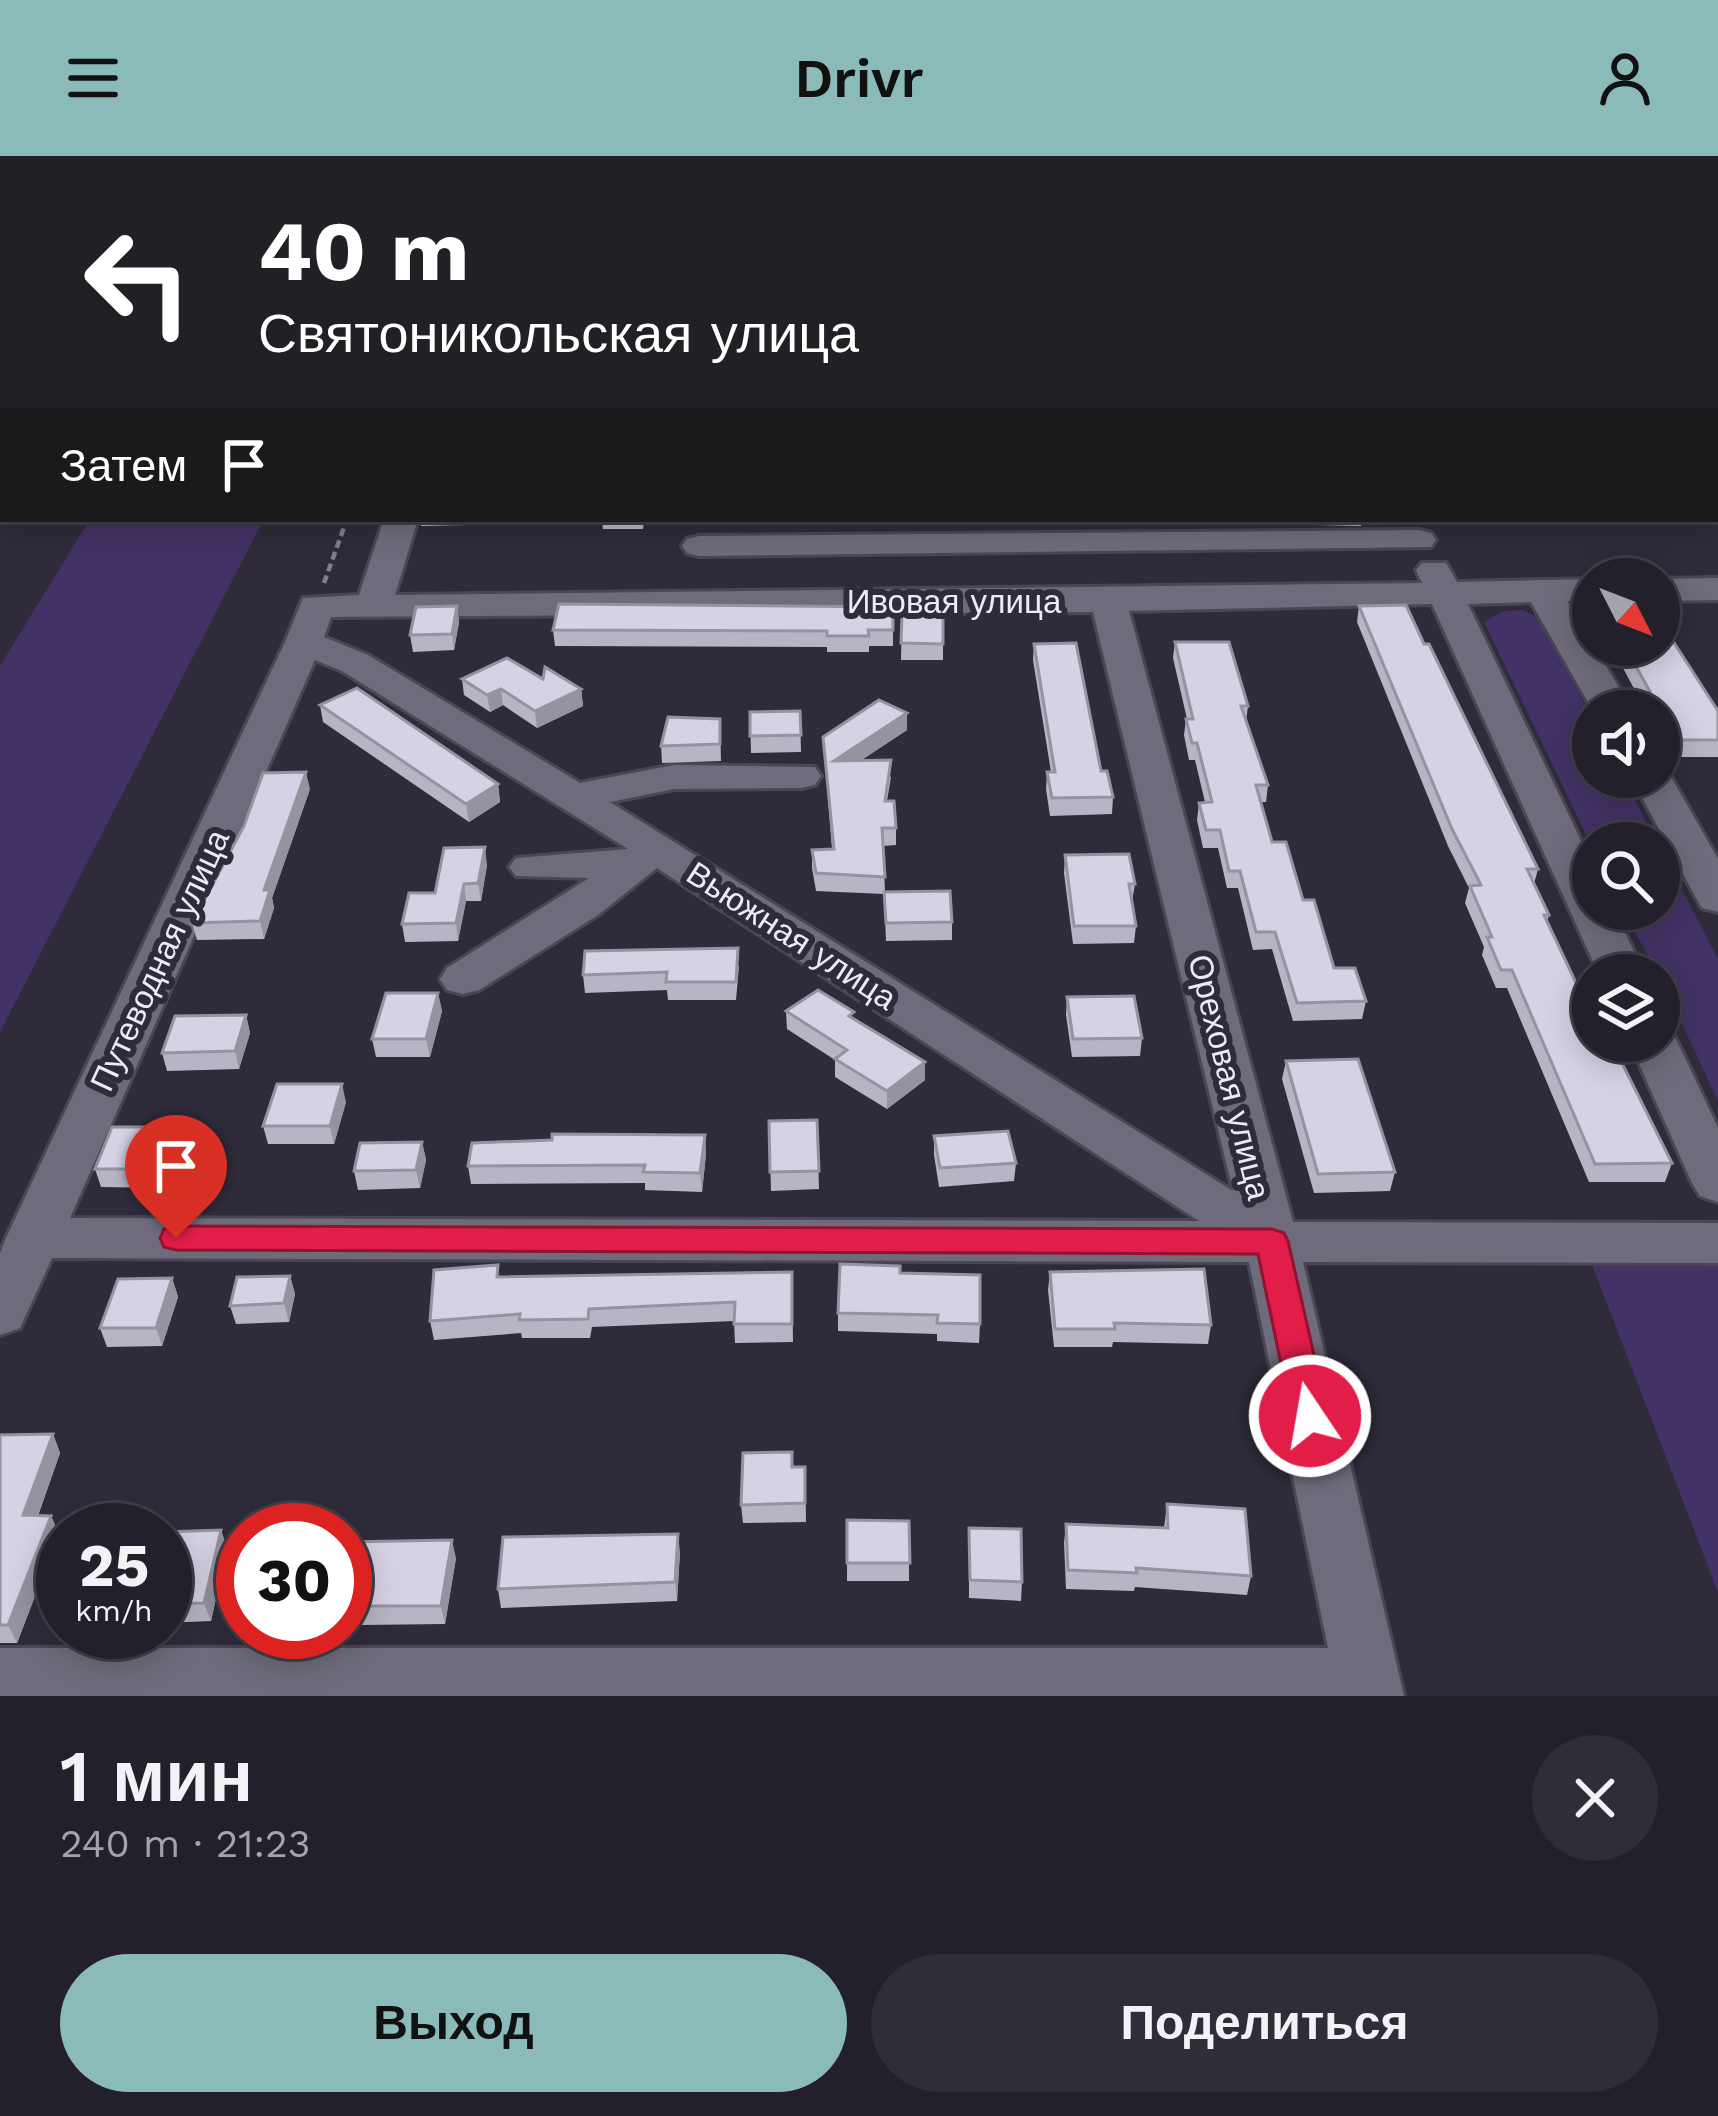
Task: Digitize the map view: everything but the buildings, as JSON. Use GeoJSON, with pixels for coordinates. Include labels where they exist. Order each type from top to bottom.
{"type":"FeatureCollection","features":[{"type":"Feature","properties":{"kind":"street"},"geometry":{"type":"LineString","coordinates":[[374,605],[400,522]]}},
{"type":"Feature","properties":{"kind":"street","name":"Ивовая улица"},"geometry":{"type":"LineString","coordinates":[[700,532],[1413,530]]}},
{"type":"Feature","properties":{"kind":"street"},"geometry":{"type":"LineString","coordinates":[[1413,530],[1612,954]]}},
{"type":"Feature","properties":{"kind":"street"},"geometry":{"type":"LineString","coordinates":[[694,602],[700,532]]}},
{"type":"Feature","properties":{"kind":"street"},"geometry":{"type":"LineString","coordinates":[[1680,590],[1718,589]]}},
{"type":"Feature","properties":{"kind":"street"},"geometry":{"type":"LineString","coordinates":[[1542,590],[1601,690]]}},
{"type":"Feature","properties":{"kind":"street","name":"Ивовая улица"},"geometry":{"type":"LineString","coordinates":[[310,624],[374,605],[1108,601],[1572,590]]}},
{"type":"Feature","properties":{"kind":"street","name":"Ореховая улица"},"geometry":{"type":"LineString","coordinates":[[1108,601],[1272,1241],[1369,1687]]}},
{"type":"Feature","properties":{"kind":"street","name":"Вьюжная улица"},"geometry":{"type":"LineString","coordinates":[[310,624],[355,663],[573,797],[644,856],[1272,1241]]}},
{"type":"Feature","properties":{"kind":"street","name":"Путеводная улица"},"geometry":{"type":"LineString","coordinates":[[0,1313],[310,624]]}},
{"type":"Feature","properties":{"kind":"street"},"geometry":{"type":"LineString","coordinates":[[573,797],[674,777],[801,776]]}},
{"type":"Feature","properties":{"kind":"street"},"geometry":{"type":"LineString","coordinates":[[1663,798],[1718,898]]}},
{"type":"Feature","properties":{"kind":"street"},"geometry":{"type":"LineString","coordinates":[[531,867],[644,856]]}},
{"type":"Feature","properties":{"kind":"street"},"geometry":{"type":"LineString","coordinates":[[463,979],[582,904],[644,856]]}},
{"type":"Feature","properties":{"kind":"street"},"geometry":{"type":"LineString","coordinates":[[1662,1062],[1718,1183]]}},
{"type":"Feature","properties":{"kind":"street"},"geometry":{"type":"LineString","coordinates":[[33,1238],[1718,1243]]}},
{"type":"Feature","properties":{"kind":"street"},"geometry":{"type":"LineString","coordinates":[[0,1678],[1369,1687]]}},
{"type":"Feature","properties":{"kind":"path"},"geometry":{"type":"LineString","coordinates":[[310,624],[346,522]]}},
{"type":"Feature","properties":{"kind":"shaded area"},"geometry":{"type":"Polygon","coordinates":[[[88,522],[262,522],[0,1032],[0,666],[88,522]]]}},
{"type":"Feature","properties":{"kind":"shaded area"},"geometry":{"type":"Polygon","coordinates":[[[1523,610],[1540,619],[1577,690],[1572,690],[1572,798],[1634,798],[1646,822],[1580,822],[1484,622],[1504,611],[1523,610]]]}},
{"type":"Feature","properties":{"kind":"shaded area"},"geometry":{"type":"Polygon","coordinates":[[[1680,886],[1718,959],[1718,1101],[1680,1020],[1680,954],[1647,954],[1634,930],[1680,930],[1680,886]]]}},
{"type":"Feature","properties":{"kind":"shaded area"},"geometry":{"type":"Polygon","coordinates":[[[1718,1256],[1718,1592],[1589,1257],[1718,1256]]]}},
{"type":"Feature","properties":{"kind":"route"},"geometry":{"type":"LineString","coordinates":[[176,1238],[1272,1241],[1310,1416]]}}]}
